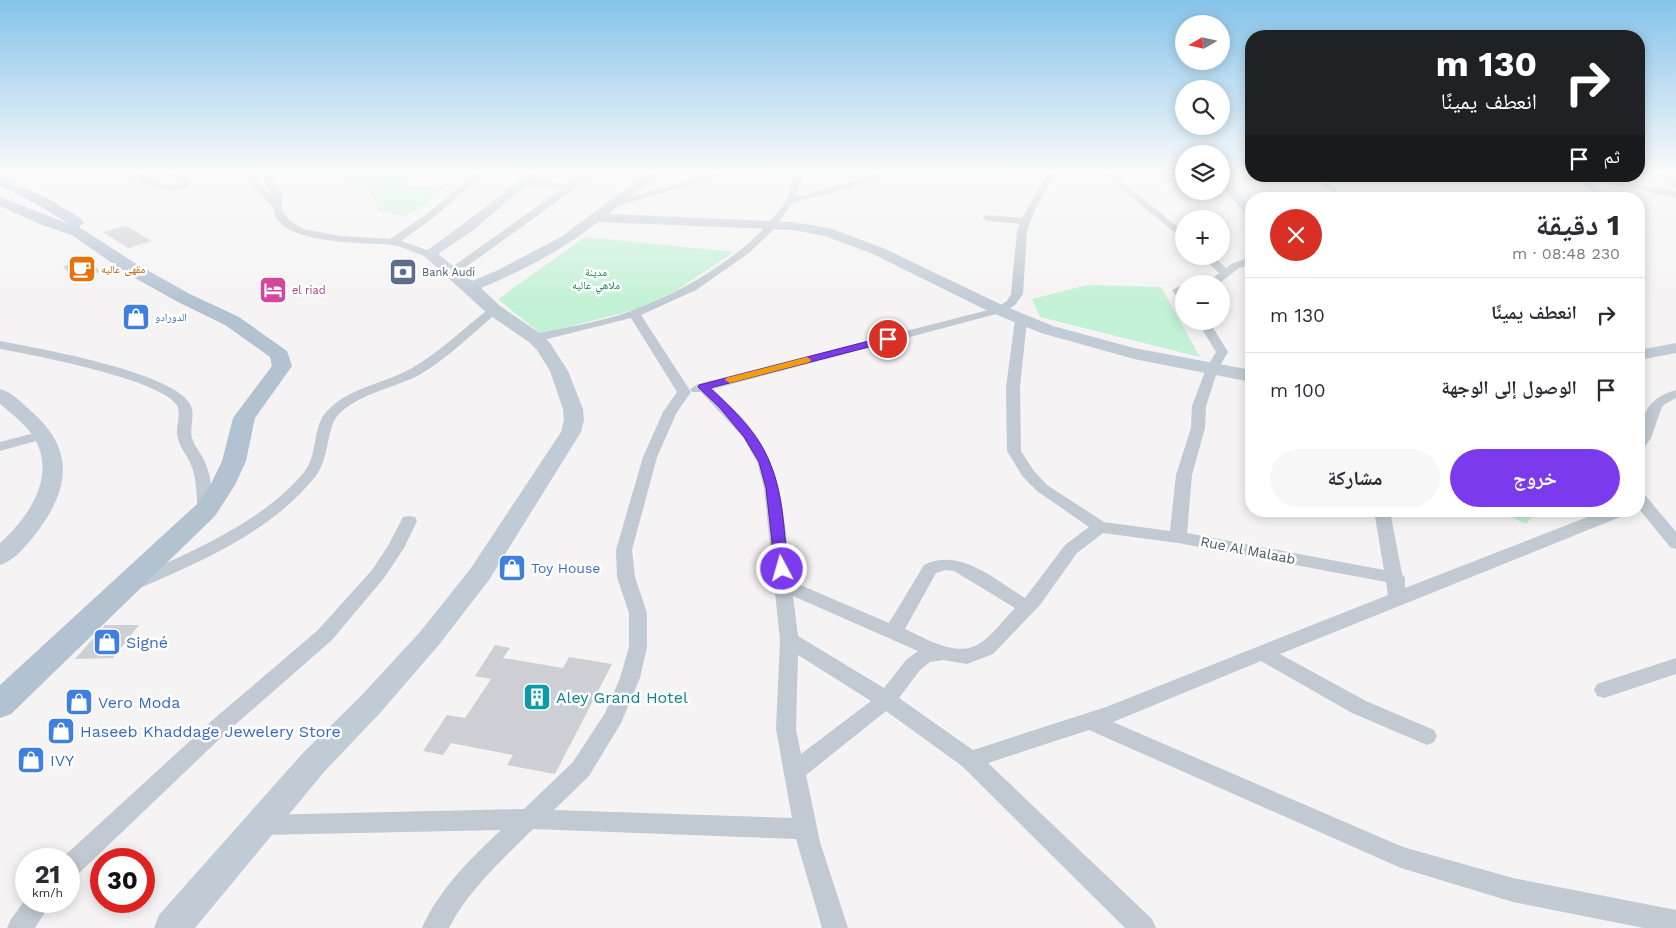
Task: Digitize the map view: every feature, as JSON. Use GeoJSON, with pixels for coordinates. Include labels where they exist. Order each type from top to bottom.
{"type":"FeatureCollection","features":[{"type":"Feature","properties":{"kind":"main road"},"geometry":{"type":"LineString","coordinates":[[0,705],[206,510],[223,486],[234,461],[244,418],[282,366],[280,355],[232,321],[184,298],[132,269],[78,232],[33,216]]}},
{"type":"Feature","properties":{"kind":"main road"},"geometry":{"type":"LineString","coordinates":[[67,216],[75,221],[78,232]]}},
{"type":"Feature","properties":{"kind":"main road"},"geometry":{"type":"LineString","coordinates":[[172,928],[313,763],[370,705],[446,618],[480,574],[571,432],[574,409],[548,353],[535,338],[429,254],[481,216]]}},
{"type":"Feature","properties":{"kind":"main road"},"geometry":{"type":"LineString","coordinates":[[474,291],[508,277],[541,260],[547,252],[594,218],[770,225],[817,229],[847,237],[869,246],[1021,320],[1132,353],[1245,375]]}},
{"type":"Feature","properties":{"kind":"main road"},"geometry":{"type":"LineString","coordinates":[[1645,354],[1676,348]]}},
{"type":"Feature","properties":{"kind":"main road"},"geometry":{"type":"LineString","coordinates":[[0,395],[24,413],[42,435],[48,445],[54,464],[50,492],[41,510],[27,530],[0,557]]}},
{"type":"Feature","properties":{"kind":"street"},"geometry":{"type":"LineString","coordinates":[[281,216],[300,231],[314,236],[392,242],[413,247],[429,254]]}},
{"type":"Feature","properties":{"kind":"street"},"geometry":{"type":"LineString","coordinates":[[392,242],[430,216]]}},
{"type":"Feature","properties":{"kind":"street"},"geometry":{"type":"LineString","coordinates":[[121,590],[168,570],[248,526],[277,507],[312,472],[322,449],[325,428],[330,415],[344,403],[416,372],[474,291],[541,216]]}},
{"type":"Feature","properties":{"kind":"street"},"geometry":{"type":"LineString","coordinates":[[535,338],[634,314],[677,296],[720,270],[745,251],[778,216]]}},
{"type":"Feature","properties":{"kind":"street"},"geometry":{"type":"LineString","coordinates":[[435,928],[448,904],[491,854],[581,769],[614,717],[630,678],[638,647],[638,613],[626,577],[624,550],[650,457],[670,412],[684,392],[1000,310],[1010,303],[1017,294],[1022,231],[1028,216]]}},
{"type":"Feature","properties":{"kind":"street"},"geometry":{"type":"LineString","coordinates":[[1159,216],[1175,230]]}},
{"type":"Feature","properties":{"kind":"street"},"geometry":{"type":"LineString","coordinates":[[987,218],[1025,221]]}},
{"type":"Feature","properties":{"kind":"street"},"geometry":{"type":"LineString","coordinates":[[1216,265],[1225,273],[1234,266],[1245,262]]}},
{"type":"Feature","properties":{"kind":"street"},"geometry":{"type":"LineString","coordinates":[[634,314],[684,392]]}},
{"type":"Feature","properties":{"kind":"street"},"geometry":{"type":"LineString","coordinates":[[783,586],[943,653],[967,657],[986,649],[1027,607],[1071,549],[1100,527],[1042,488],[1028,474],[1014,451],[1013,387],[1021,320]]}},
{"type":"Feature","properties":{"kind":"street"},"geometry":{"type":"LineString","coordinates":[[1178,537],[1184,475],[1196,437],[1199,406],[1212,369],[1222,352],[1209,330]]}},
{"type":"Feature","properties":{"kind":"street"},"geometry":{"type":"LineString","coordinates":[[0,345],[73,360],[109,370],[162,389],[183,402],[185,411],[185,440],[199,465],[206,510]]}},
{"type":"Feature","properties":{"kind":"street"},"geometry":{"type":"LineString","coordinates":[[703,387],[723,406],[749,436],[764,462],[772,488],[789,640],[786,729],[806,829],[835,928]]}},
{"type":"Feature","properties":{"kind":"street"},"geometry":{"type":"LineString","coordinates":[[1645,431],[1658,402],[1665,395],[1676,394]]}},
{"type":"Feature","properties":{"kind":"street"},"geometry":{"type":"LineString","coordinates":[[0,447],[42,435]]}},
{"type":"Feature","properties":{"kind":"street"},"geometry":{"type":"LineString","coordinates":[[1645,506],[1676,543]]}},
{"type":"Feature","properties":{"kind":"street"},"geometry":{"type":"LineString","coordinates":[[1383,517],[1396,578],[1398,598]]}},
{"type":"Feature","properties":{"kind":"street"},"geometry":{"type":"LineString","coordinates":[[970,760],[1091,721],[1604,517]]}},
{"type":"Feature","properties":{"kind":"street"},"geometry":{"type":"LineString","coordinates":[[80,857],[222,724],[325,635],[378,574],[396,548],[409,521]]}},
{"type":"Feature","properties":{"kind":"street","name":"Rue Al Malaab"},"geometry":{"type":"LineString","coordinates":[[1100,527],[1178,537],[1396,578]]}},
{"type":"Feature","properties":{"kind":"street"},"geometry":{"type":"LineString","coordinates":[[894,633],[930,569],[938,565],[950,563],[960,566],[1027,607]]}},
{"type":"Feature","properties":{"kind":"street"},"geometry":{"type":"LineString","coordinates":[[789,640],[886,700],[970,760],[1142,928]]}},
{"type":"Feature","properties":{"kind":"street"},"geometry":{"type":"LineString","coordinates":[[794,771],[886,700],[913,665],[926,656],[943,653]]}},
{"type":"Feature","properties":{"kind":"street"},"geometry":{"type":"LineString","coordinates":[[1262,653],[1359,707],[1427,736]]}},
{"type":"Feature","properties":{"kind":"street"},"geometry":{"type":"LineString","coordinates":[[1604,690],[1676,666]]}},
{"type":"Feature","properties":{"kind":"street"},"geometry":{"type":"LineString","coordinates":[[1091,721],[1401,857],[1513,890],[1676,922]]}},
{"type":"Feature","properties":{"kind":"street"},"geometry":{"type":"LineString","coordinates":[[260,825],[530,819],[806,829]]}},
{"type":"Feature","properties":{"kind":"street"},"geometry":{"type":"LineString","coordinates":[[20,928],[31,913]]}},
{"type":"Feature","properties":{"kind":"green space","name":"مدينة ملاهي عاليه"},"geometry":{"type":"Polygon","coordinates":[[[585,237],[734,252],[677,290],[638,309],[541,334],[498,299],[585,237]]]}},
{"type":"Feature","properties":{"kind":"green space"},"geometry":{"type":"Polygon","coordinates":[[[1087,285],[1161,287],[1175,312],[1175,330],[1185,330],[1200,357],[1040,317],[1032,299],[1087,285]]]}},
{"type":"Feature","properties":{"kind":"green space"},"geometry":{"type":"Polygon","coordinates":[[[1511,517],[1532,517],[1526,524],[1511,517]]]}},
{"type":"Feature","properties":{"kind":"building"},"geometry":{"type":"Polygon","coordinates":[[[126,226],[152,241],[128,248],[103,232],[126,226]]]}},
{"type":"Feature","properties":{"kind":"building","name":"مقهى عاليه"},"geometry":{"type":"Polygon","coordinates":[[[90,259],[100,272],[73,279],[63,266],[90,259]]]}},
{"type":"Feature","properties":{"kind":"building","name":"Signé"},"geometry":{"type":"Polygon","coordinates":[[[105,625],[139,625],[113,658],[75,659],[105,625]]]}},
{"type":"Feature","properties":{"kind":"building","name":"Aley Grand Hotel"},"geometry":{"type":"Polygon","coordinates":[[[495,645],[510,648],[503,658],[563,668],[569,657],[612,664],[555,774],[507,765],[513,755],[451,743],[443,755],[423,751],[447,715],[465,718],[491,679],[475,676],[495,645]]]}},
{"type":"Feature","properties":{"kind":"slow traffic"},"geometry":{"type":"LineString","coordinates":[[730,380],[807,360]]}},
{"type":"Feature","properties":{"kind":"place","name":"مقهى عاليه"},"geometry":{"type":"Point","coordinates":[82,269]}},
{"type":"Feature","properties":{"kind":"place","name":"Bank Audi"},"geometry":{"type":"Point","coordinates":[403,272]}},
{"type":"Feature","properties":{"kind":"place","name":"el riad"},"geometry":{"type":"Point","coordinates":[273,290]}},
{"type":"Feature","properties":{"kind":"place","name":"الدورادو"},"geometry":{"type":"Point","coordinates":[136,317]}},
{"type":"Feature","properties":{"kind":"place","name":"Toy House"},"geometry":{"type":"Point","coordinates":[512,568]}},
{"type":"Feature","properties":{"kind":"place","name":"Signé"},"geometry":{"type":"Point","coordinates":[107,642]}},
{"type":"Feature","properties":{"kind":"place","name":"Aley Grand Hotel"},"geometry":{"type":"Point","coordinates":[537,697]}},
{"type":"Feature","properties":{"kind":"place","name":"Vero Moda"},"geometry":{"type":"Point","coordinates":[79,702]}},
{"type":"Feature","properties":{"kind":"place","name":"Haseeb Khaddage Jewelery Store"},"geometry":{"type":"Point","coordinates":[61,731]}},
{"type":"Feature","properties":{"kind":"place","name":"IVY"},"geometry":{"type":"Point","coordinates":[31,760]}},
{"type":"Feature","properties":{"kind":"route"},"geometry":{"type":"LineString","coordinates":[[782,569],[772,488],[764,462],[749,436],[723,406],[703,387],[888,339]]}}]}
